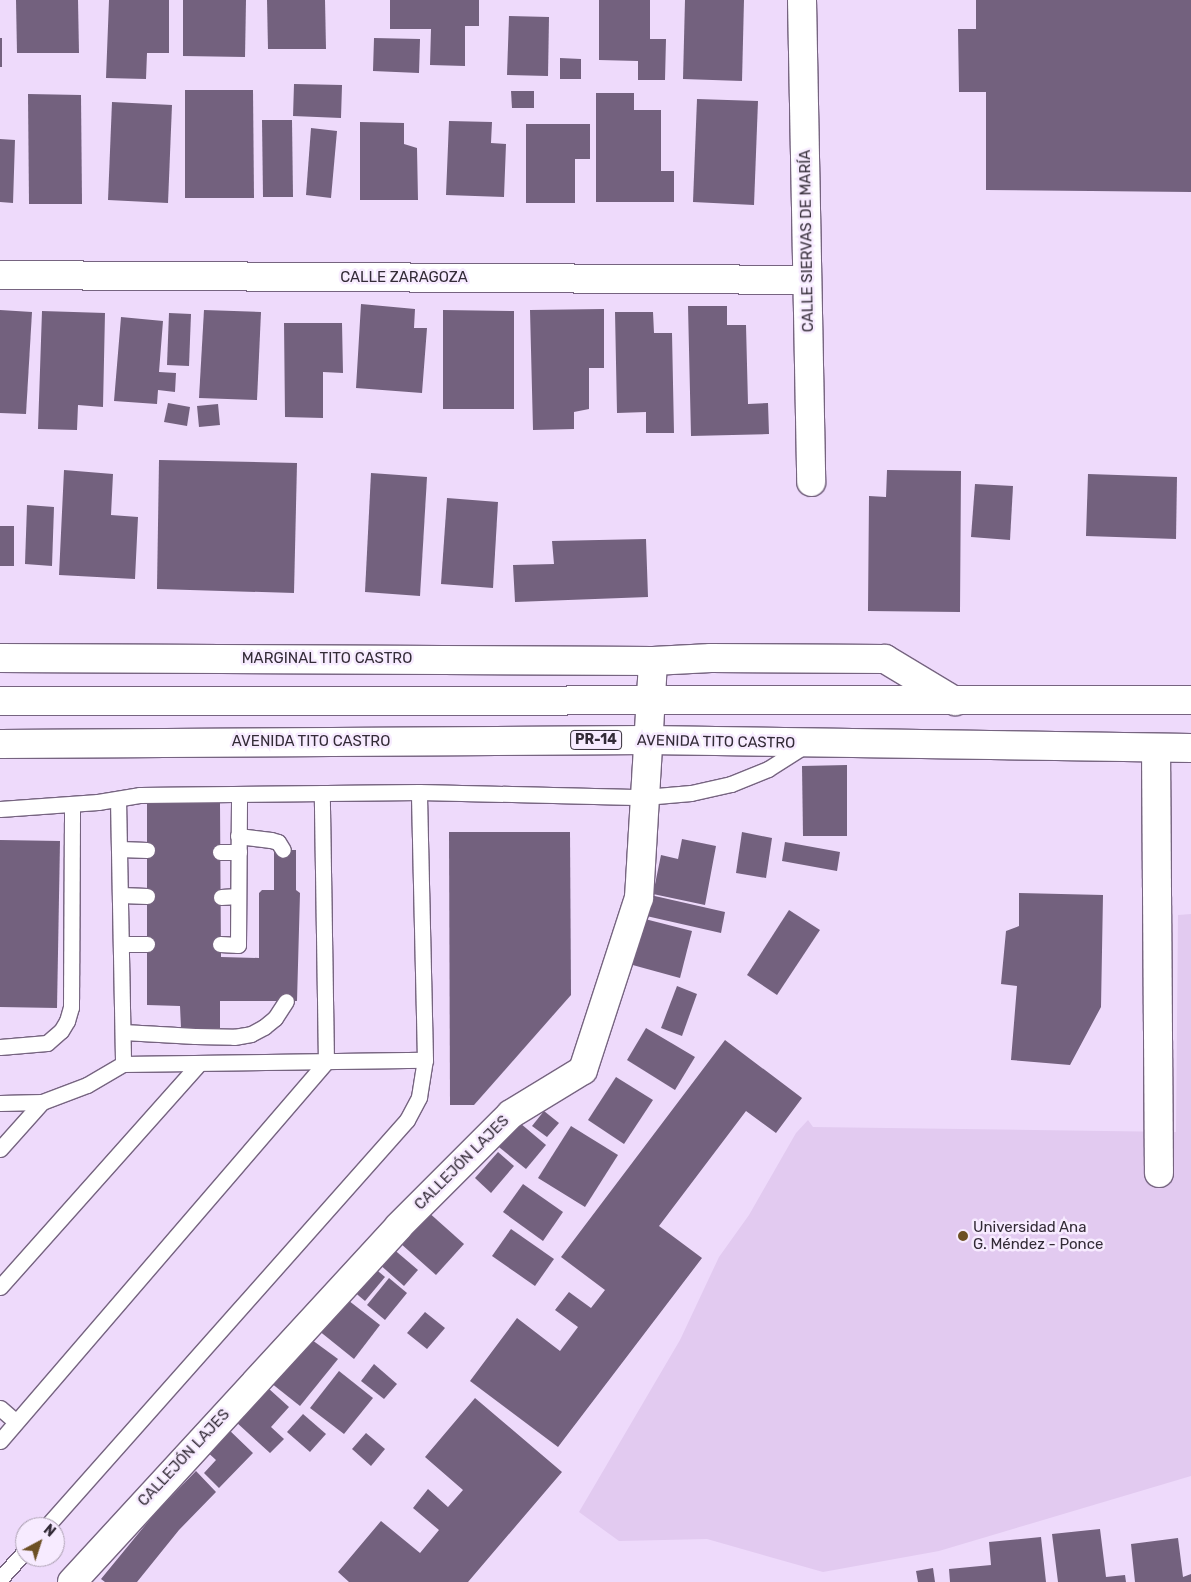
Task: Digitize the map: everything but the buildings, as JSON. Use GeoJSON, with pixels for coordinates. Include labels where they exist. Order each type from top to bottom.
{"type":"FeatureCollection","features":[{"type":"Feature","properties":{"kind":"street","name":"CALLE SIERVAS DE MARÍA"},"geometry":{"type":"LineString","coordinates":[[802,0],[811,482]]}},
{"type":"Feature","properties":{"kind":"street","name":"CALLE ZARAGOZA"},"geometry":{"type":"LineString","coordinates":[[0,276],[808,280]]}},
{"type":"Feature","properties":{"kind":"street","name":"MARGINAL TITO CASTRO"},"geometry":{"type":"LineString","coordinates":[[0,658],[653,661],[711,658],[885,659],[955,701]]}},
{"type":"Feature","properties":{"kind":"street","name":"CALLEJÓN LAJES"},"geometry":{"type":"LineString","coordinates":[[72,1582],[399,1226],[511,1114],[583,1070],[639,898],[649,700],[653,661]]}},
{"type":"Feature","properties":{"kind":"street"},"geometry":{"type":"LineString","coordinates":[[0,701],[1191,700]]}},
{"type":"Feature","properties":{"kind":"street","name":"AVENIDA TITO CASTRO"},"geometry":{"type":"LineString","coordinates":[[0,744],[647,740],[1191,748]]}},
{"type":"Feature","properties":{"kind":"street"},"geometry":{"type":"LineString","coordinates":[[1156,748],[1159,1172]]}},
{"type":"Feature","properties":{"kind":"lane"},"geometry":{"type":"LineString","coordinates":[[0,809],[72,804],[140,795],[419,792],[645,797],[691,793],[731,784],[768,769],[809,743]]}},
{"type":"Feature","properties":{"kind":"lane"},"geometry":{"type":"LineString","coordinates":[[55,1517],[407,1120],[419,1097],[425,1060],[419,792]]}},
{"type":"Feature","properties":{"kind":"lane"},"geometry":{"type":"LineString","coordinates":[[0,1441],[326,1062],[322,793]]}},
{"type":"Feature","properties":{"kind":"lane"},"geometry":{"type":"LineString","coordinates":[[220,944],[238,945],[239,795]]}},
{"type":"Feature","properties":{"kind":"lane"},"geometry":{"type":"LineString","coordinates":[[118,799],[123,1064]]}},
{"type":"Feature","properties":{"kind":"lane"},"geometry":{"type":"LineString","coordinates":[[0,1047],[46,1043],[61,1031],[69,1014],[71,1007],[72,804]]}},
{"type":"Feature","properties":{"kind":"lane"},"geometry":{"type":"LineString","coordinates":[[220,852],[239,844],[271,840],[278,842],[283,850]]}},
{"type":"Feature","properties":{"kind":"lane"},"geometry":{"type":"LineString","coordinates":[[120,848],[147,850]]}},
{"type":"Feature","properties":{"kind":"lane"},"geometry":{"type":"LineString","coordinates":[[121,895],[147,896]]}},
{"type":"Feature","properties":{"kind":"lane"},"geometry":{"type":"LineString","coordinates":[[221,897],[238,896]]}},
{"type":"Feature","properties":{"kind":"lane"},"geometry":{"type":"LineString","coordinates":[[122,944],[147,944]]}},
{"type":"Feature","properties":{"kind":"lane"},"geometry":{"type":"LineString","coordinates":[[123,1032],[194,1036],[242,1035],[264,1027],[278,1014],[286,1001]]}},
{"type":"Feature","properties":{"kind":"lane"},"geometry":{"type":"LineString","coordinates":[[0,1103],[42,1102],[87,1085],[123,1064],[425,1060]]}},
{"type":"Feature","properties":{"kind":"lane"},"geometry":{"type":"LineString","coordinates":[[0,1287],[199,1064]]}},
{"type":"Feature","properties":{"kind":"lane"},"geometry":{"type":"LineString","coordinates":[[0,1148],[42,1102]]}},
{"type":"Feature","properties":{"kind":"lane"},"geometry":{"type":"LineString","coordinates":[[0,1408],[16,1422]]}},
{"type":"Feature","properties":{"kind":"lane"},"geometry":{"type":"LineString","coordinates":[[0,1579],[15,1562]]}},
{"type":"Feature","properties":{"kind":"shaded area","name":"Universidad Ana G. Méndez - Ponce"},"geometry":{"type":"Polygon","coordinates":[[[1191,914],[1191,1476],[939,1551],[823,1572],[707,1539],[619,1541],[579,1512],[680,1340],[719,1257],[749,1215],[796,1133],[808,1120],[813,1127],[1176,1132],[1178,915],[1191,914]]]}},
{"type":"Feature","properties":{"kind":"place","name":"Universidad Ana G. Méndez - Ponce"},"geometry":{"type":"Point","coordinates":[963,1236]}}]}
